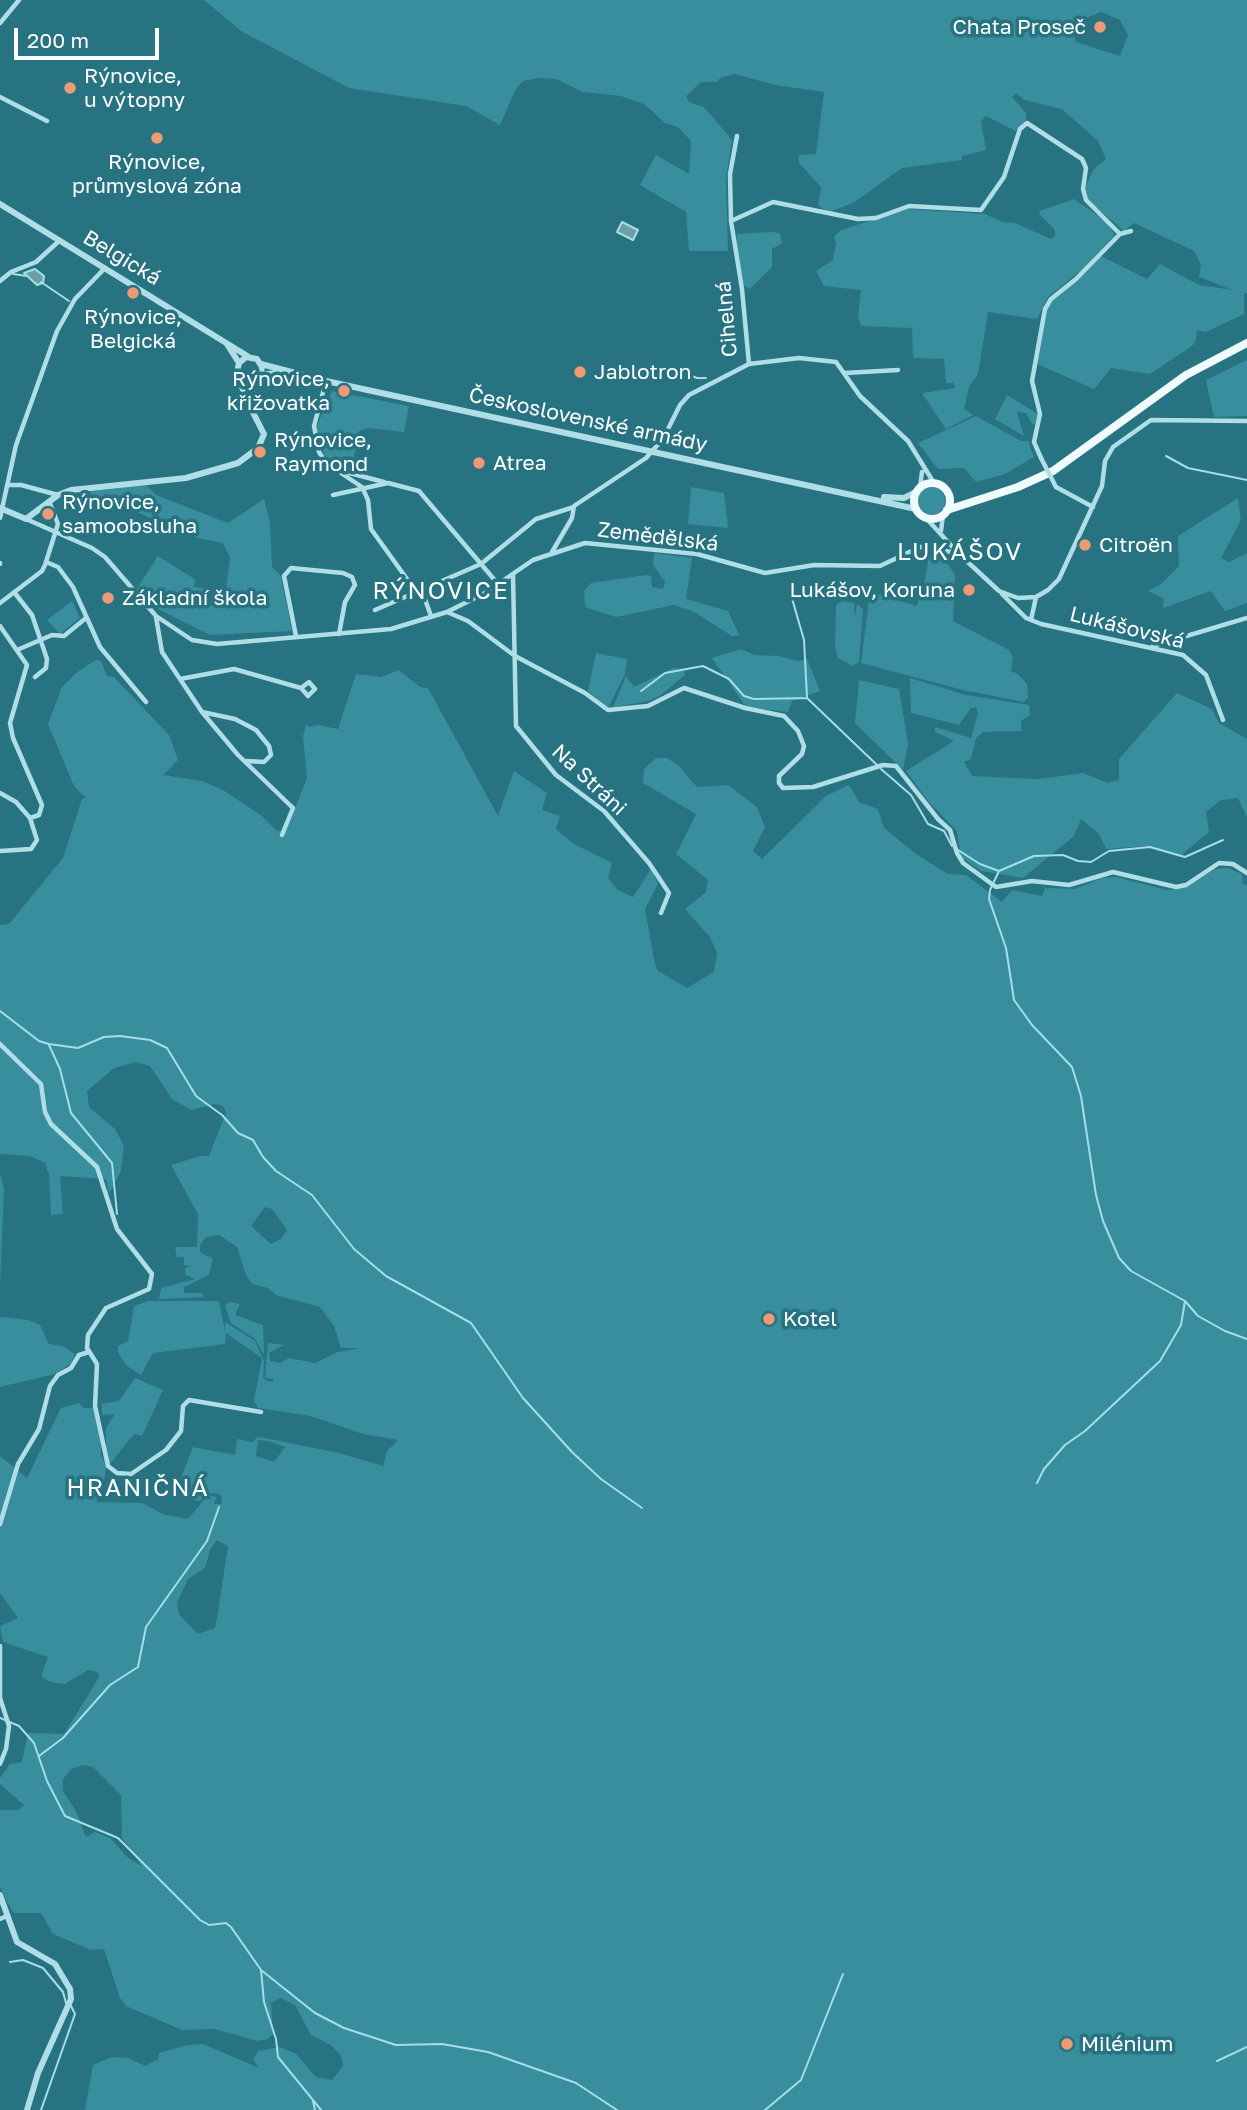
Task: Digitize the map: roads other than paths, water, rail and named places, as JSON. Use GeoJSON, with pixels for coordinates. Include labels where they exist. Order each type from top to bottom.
{"type":"FeatureCollection","features":[{"type":"Feature","properties":{"kind":"main road"},"geometry":{"type":"LineString","coordinates":[[926,518],[1036,480],[1070,462],[1185,375],[1219,355],[1247,343]]}},
{"type":"Feature","properties":{"kind":"main road"},"geometry":{"type":"LineString","coordinates":[[934,483],[943,486],[948,494],[962,499],[984,497]]}},
{"type":"Feature","properties":{"kind":"main road","name":"Československé armády"},"geometry":{"type":"LineString","coordinates":[[918,490],[934,483]]}},
{"type":"Feature","properties":{"kind":"main road"},"geometry":{"type":"LineString","coordinates":[[916,509],[918,490]]}},
{"type":"Feature","properties":{"kind":"main road"},"geometry":{"type":"LineString","coordinates":[[945,512],[948,494]]}},
{"type":"Feature","properties":{"kind":"main road","name":"Československé armády"},"geometry":{"type":"LineString","coordinates":[[916,509],[926,518]]}},
{"type":"Feature","properties":{"kind":"street"},"geometry":{"type":"LineString","coordinates":[[0,23],[19,0]]}},
{"type":"Feature","properties":{"kind":"street"},"geometry":{"type":"LineString","coordinates":[[0,97],[47,121]]}},
{"type":"Feature","properties":{"kind":"street"},"geometry":{"type":"LineString","coordinates":[[731,221],[773,202],[858,219],[876,218],[909,206],[981,210],[1004,177],[1020,129],[1030,123],[1082,159],[1086,168],[1084,197],[1120,234]]}},
{"type":"Feature","properties":{"kind":"street","name":"Cihelná"},"geometry":{"type":"LineString","coordinates":[[574,506],[651,451],[663,439],[680,405],[689,395],[749,364],[742,289],[731,221],[730,174],[737,136]]}},
{"type":"Feature","properties":{"kind":"street","name":"Belgická"},"geometry":{"type":"LineString","coordinates":[[0,204],[226,342],[254,356]]}},
{"type":"Feature","properties":{"kind":"street"},"geometry":{"type":"LineString","coordinates":[[1093,507],[1056,487],[1041,458],[1034,442],[1040,414],[1032,381],[1045,309],[1051,299],[1076,279],[1120,234],[1131,231]]}},
{"type":"Feature","properties":{"kind":"street"},"geometry":{"type":"LineString","coordinates":[[0,281],[10,272],[36,262],[60,240]]}},
{"type":"Feature","properties":{"kind":"street"},"geometry":{"type":"LineString","coordinates":[[0,518],[16,444],[57,331],[75,299],[105,268]]}},
{"type":"Feature","properties":{"kind":"street","name":"Belgická"},"geometry":{"type":"LineString","coordinates":[[226,342],[239,363]]}},
{"type":"Feature","properties":{"kind":"street"},"geometry":{"type":"LineString","coordinates":[[2,509],[26,519],[58,495],[79,489],[198,476],[238,463],[258,448],[264,438],[262,428],[249,404],[242,379],[237,372],[239,363],[254,356],[261,364],[260,376],[253,381],[249,404]]}},
{"type":"Feature","properties":{"kind":"street"},"geometry":{"type":"LineString","coordinates":[[749,364],[799,358],[832,360],[845,373],[860,396],[908,441],[934,483]]}},
{"type":"Feature","properties":{"kind":"street","name":"Československé armády"},"geometry":{"type":"LineString","coordinates":[[261,364],[326,382],[862,495],[916,509]]}},
{"type":"Feature","properties":{"kind":"street"},"geometry":{"type":"LineString","coordinates":[[845,373],[892,368],[898,370]]}},
{"type":"Feature","properties":{"kind":"street","name":"Československé armády"},"geometry":{"type":"LineString","coordinates":[[260,376],[275,373],[308,377]]}},
{"type":"Feature","properties":{"kind":"street"},"geometry":{"type":"LineString","coordinates":[[242,379],[253,381]]}},
{"type":"Feature","properties":{"kind":"street"},"geometry":{"type":"LineString","coordinates":[[326,382],[314,426],[319,452],[331,468],[362,487],[368,500],[371,529],[419,592],[431,616]]}},
{"type":"Feature","properties":{"kind":"street"},"geometry":{"type":"LineString","coordinates":[[999,591],[1018,598],[1036,597],[1059,579],[1105,476],[1106,457],[1113,447],[1151,420],[1247,422]]}},
{"type":"Feature","properties":{"kind":"street"},"geometry":{"type":"LineString","coordinates":[[918,490],[921,464]]}},
{"type":"Feature","properties":{"kind":"street"},"geometry":{"type":"LineString","coordinates":[[331,468],[419,491],[498,584]]}},
{"type":"Feature","properties":{"kind":"street"},"geometry":{"type":"LineString","coordinates":[[333,495],[388,483]]}},
{"type":"Feature","properties":{"kind":"street"},"geometry":{"type":"LineString","coordinates":[[9,485],[21,485],[58,495]]}},
{"type":"Feature","properties":{"kind":"street","name":"Československé armády"},"geometry":{"type":"LineString","coordinates":[[862,495],[897,499],[918,490]]}},
{"type":"Feature","properties":{"kind":"street"},"geometry":{"type":"LineString","coordinates":[[0,603],[42,571],[57,532],[58,518],[49,501]]}},
{"type":"Feature","properties":{"kind":"street"},"geometry":{"type":"LineString","coordinates":[[375,610],[481,564],[536,519],[574,506],[572,518],[551,553]]}},
{"type":"Feature","properties":{"kind":"street"},"geometry":{"type":"LineString","coordinates":[[942,535],[945,512]]}},
{"type":"Feature","properties":{"kind":"street","name":"Československé armády"},"geometry":{"type":"LineString","coordinates":[[926,518],[958,553],[999,591]]}},
{"type":"Feature","properties":{"kind":"street","name":"Zemědělská"},"geometry":{"type":"LineString","coordinates":[[26,519],[105,557],[156,616],[177,632],[203,642],[217,644],[391,629],[447,612],[498,584],[533,559],[585,543],[697,554],[765,573],[814,565],[880,566],[920,547],[958,553]]}},
{"type":"Feature","properties":{"kind":"street"},"geometry":{"type":"LineString","coordinates":[[46,562],[58,567],[72,587],[100,647],[146,702]]}},
{"type":"Feature","properties":{"kind":"street"},"geometry":{"type":"LineString","coordinates":[[296,636],[284,576],[291,568],[342,573],[352,577],[355,585],[345,602],[339,634]]}},
{"type":"Feature","properties":{"kind":"street","name":"Na Stráni"},"geometry":{"type":"LineString","coordinates":[[513,574],[516,726],[556,775],[604,811],[649,863],[668,894],[661,914]]}},
{"type":"Feature","properties":{"kind":"street","name":"Lukášovská"},"geometry":{"type":"LineString","coordinates":[[999,591],[1014,608],[1031,620],[1183,654],[1196,663],[1206,675],[1223,720]]}},
{"type":"Feature","properties":{"kind":"street"},"geometry":{"type":"LineString","coordinates":[[14,592],[32,615],[47,663],[35,677]]}},
{"type":"Feature","properties":{"kind":"street"},"geometry":{"type":"LineString","coordinates":[[1031,620],[1036,597]]}},
{"type":"Feature","properties":{"kind":"street"},"geometry":{"type":"LineString","coordinates":[[447,612],[468,621],[515,656],[585,693],[608,710],[648,706],[684,688],[744,708],[779,714],[789,720],[804,746],[802,754],[779,776],[779,783],[783,788],[813,787],[883,765],[896,766],[950,830],[963,863],[992,884],[1005,887],[1032,881],[1069,885],[1113,872],[1176,887],[1186,885],[1219,863],[1233,864],[1247,873]]}},
{"type":"Feature","properties":{"kind":"street"},"geometry":{"type":"LineString","coordinates":[[156,616],[162,652],[202,712],[245,761],[293,808],[282,835]]}},
{"type":"Feature","properties":{"kind":"street"},"geometry":{"type":"LineString","coordinates":[[18,650],[54,634],[62,637],[86,618]]}},
{"type":"Feature","properties":{"kind":"street"},"geometry":{"type":"LineString","coordinates":[[1149,646],[1247,618]]}},
{"type":"Feature","properties":{"kind":"street"},"geometry":{"type":"LineString","coordinates":[[0,626],[27,666],[10,723],[10,732],[42,809],[39,815],[30,818]]}},
{"type":"Feature","properties":{"kind":"street"},"geometry":{"type":"LineString","coordinates":[[180,679],[234,670],[301,688]]}},
{"type":"Feature","properties":{"kind":"street"},"geometry":{"type":"LineString","coordinates":[[202,712],[235,719],[256,730],[269,746],[271,755],[264,762],[245,761]]}},
{"type":"Feature","properties":{"kind":"street"},"geometry":{"type":"LineString","coordinates":[[0,793],[16,802],[30,818],[37,840],[34,846],[26,850],[0,851]]}},
{"type":"Feature","properties":{"kind":"street"},"geometry":{"type":"LineString","coordinates":[[0,1044],[33,1073],[41,1084],[48,1119],[93,1161],[104,1184],[117,1228],[153,1278],[149,1289],[106,1308],[88,1335],[89,1352],[97,1364],[95,1406],[103,1453],[108,1466],[117,1473],[138,1471],[173,1445],[181,1431],[183,1406],[189,1400],[261,1412]]}},
{"type":"Feature","properties":{"kind":"street"},"geometry":{"type":"LineString","coordinates":[[0,1524],[18,1464],[39,1429],[50,1386],[58,1376],[71,1368],[87,1342]]}},
{"type":"Feature","properties":{"kind":"street"},"geometry":{"type":"LineString","coordinates":[[79,1355],[89,1352]]}},
{"type":"Feature","properties":{"kind":"street"},"geometry":{"type":"LineString","coordinates":[[0,1646],[0,1699],[9,1726],[9,1738],[0,1764]]}},
{"type":"Feature","properties":{"kind":"street"},"geometry":{"type":"LineString","coordinates":[[0,1895],[3,1918],[17,1942],[55,1964],[70,1989],[71,1999],[37,2073],[27,2110]]}},
{"type":"Feature","properties":{"kind":"waterway"},"geometry":{"type":"LineString","coordinates":[[13,274],[27,276]]}},
{"type":"Feature","properties":{"kind":"waterway"},"geometry":{"type":"LineString","coordinates":[[41,282],[69,301]]}},
{"type":"Feature","properties":{"kind":"waterway"},"geometry":{"type":"LineString","coordinates":[[675,370],[697,378],[706,378]]}},
{"type":"Feature","properties":{"kind":"waterway"},"geometry":{"type":"LineString","coordinates":[[1166,456],[1188,468],[1247,480]]}},
{"type":"Feature","properties":{"kind":"waterway"},"geometry":{"type":"LineString","coordinates":[[789,588],[804,640],[807,697]]}},
{"type":"Feature","properties":{"kind":"waterway"},"geometry":{"type":"LineString","coordinates":[[641,691],[665,673],[703,666],[729,679],[744,696],[754,699],[807,698],[877,765]]}},
{"type":"Feature","properties":{"kind":"waterway"},"geometry":{"type":"LineString","coordinates":[[881,769],[911,795],[928,824],[944,831],[952,846]]}},
{"type":"Feature","properties":{"kind":"waterway"},"geometry":{"type":"LineString","coordinates":[[958,850],[980,864],[999,871],[1034,856],[1063,855],[1078,861],[1091,862],[1109,851],[1150,847],[1185,857],[1223,840]]}},
{"type":"Feature","properties":{"kind":"waterway"},"geometry":{"type":"LineString","coordinates":[[999,871],[989,899],[1006,948],[1014,1000],[1032,1025],[1072,1067],[1081,1096],[1096,1195],[1103,1221],[1119,1258],[1131,1271],[1185,1301],[1198,1316],[1225,1331],[1247,1339]]}},
{"type":"Feature","properties":{"kind":"waterway"},"geometry":{"type":"LineString","coordinates":[[0,1011],[39,1041],[49,1044],[78,1048],[104,1037],[120,1036],[150,1040],[167,1048],[196,1096],[222,1115],[238,1133],[253,1140],[276,1171],[312,1195],[354,1249],[386,1276],[471,1323],[523,1398],[572,1452],[601,1479],[642,1508]]}},
{"type":"Feature","properties":{"kind":"waterway"},"geometry":{"type":"LineString","coordinates":[[49,1045],[60,1069],[71,1113],[112,1163],[117,1214]]}},
{"type":"Feature","properties":{"kind":"waterway"},"geometry":{"type":"LineString","coordinates":[[1037,1483],[1044,1469],[1065,1445],[1085,1431],[1160,1361],[1181,1325],[1185,1301]]}},
{"type":"Feature","properties":{"kind":"waterway"},"geometry":{"type":"LineString","coordinates":[[39,1756],[63,1738],[110,1685],[138,1667],[146,1627],[207,1541],[219,1507]]}},
{"type":"Feature","properties":{"kind":"waterway"},"geometry":{"type":"LineString","coordinates":[[0,1718],[19,1726],[34,1743],[47,1781],[65,1816],[118,1838],[200,1920],[209,1925],[226,1923],[231,1927],[261,1970],[264,2002],[276,2039],[278,2057],[321,2110]]}},
{"type":"Feature","properties":{"kind":"waterway"},"geometry":{"type":"LineString","coordinates":[[10,1962],[23,1960],[43,1968],[63,1992],[66,2003]]}},
{"type":"Feature","properties":{"kind":"waterway"},"geometry":{"type":"LineString","coordinates":[[261,1970],[315,2013],[344,2028],[396,2045],[442,2044],[488,2052],[576,2083],[617,2110]]}},
{"type":"Feature","properties":{"kind":"waterway"},"geometry":{"type":"LineString","coordinates":[[765,2110],[801,2080],[843,1974]]}},
{"type":"Feature","properties":{"kind":"waterway"},"geometry":{"type":"LineString","coordinates":[[41,2110],[75,2014],[71,2006]]}},
{"type":"Feature","properties":{"kind":"waterway"},"geometry":{"type":"LineString","coordinates":[[1217,2061],[1247,2047]]}},
{"type":"Feature","properties":{"kind":"waterway"},"geometry":{"type":"LineString","coordinates":[[313,2101],[315,2110]]}},
{"type":"Feature","properties":{"kind":"place","name":"Chata Proseč"},"geometry":{"type":"Point","coordinates":[1100,27]}},
{"type":"Feature","properties":{"kind":"place","name":"Rýnovice, u výtopny"},"geometry":{"type":"Point","coordinates":[70,88]}},
{"type":"Feature","properties":{"kind":"place","name":"Rýnovice, průmyslová zóna"},"geometry":{"type":"Point","coordinates":[157,138]}},
{"type":"Feature","properties":{"kind":"place","name":"Rýnovice, Belgická"},"geometry":{"type":"Point","coordinates":[133,293]}},
{"type":"Feature","properties":{"kind":"place","name":"Jablotron"},"geometry":{"type":"Point","coordinates":[580,372]}},
{"type":"Feature","properties":{"kind":"place","name":"Rýnovice, křižovatka"},"geometry":{"type":"Point","coordinates":[344,391]}},
{"type":"Feature","properties":{"kind":"place","name":"Rýnovice, Raymond"},"geometry":{"type":"Point","coordinates":[260,452]}},
{"type":"Feature","properties":{"kind":"place","name":"Atrea"},"geometry":{"type":"Point","coordinates":[479,463]}},
{"type":"Feature","properties":{"kind":"place","name":"Rýnovice, samoobsluha"},"geometry":{"type":"Point","coordinates":[48,514]}},
{"type":"Feature","properties":{"kind":"place","name":"Citroën"},"geometry":{"type":"Point","coordinates":[1085,545]}},
{"type":"Feature","properties":{"kind":"place","name":"Lukášov, Koruna"},"geometry":{"type":"Point","coordinates":[969,590]}},
{"type":"Feature","properties":{"kind":"place","name":"Základní škola"},"geometry":{"type":"Point","coordinates":[108,598]}},
{"type":"Feature","properties":{"kind":"place","name":"Kotel"},"geometry":{"type":"Point","coordinates":[769,1319]}},
{"type":"Feature","properties":{"kind":"place","name":"Milénium"},"geometry":{"type":"Point","coordinates":[1067,2044]}},
{"type":"Feature","properties":{"kind":"district","name":"LUKÁŠOV"},"geometry":{"type":"Point","coordinates":[960,552]}},
{"type":"Feature","properties":{"kind":"district","name":"RÝNOVICE"},"geometry":{"type":"Point","coordinates":[441,591]}},
{"type":"Feature","properties":{"kind":"district","name":"HRANIČNÁ"},"geometry":{"type":"Point","coordinates":[138,1488]}}]}
